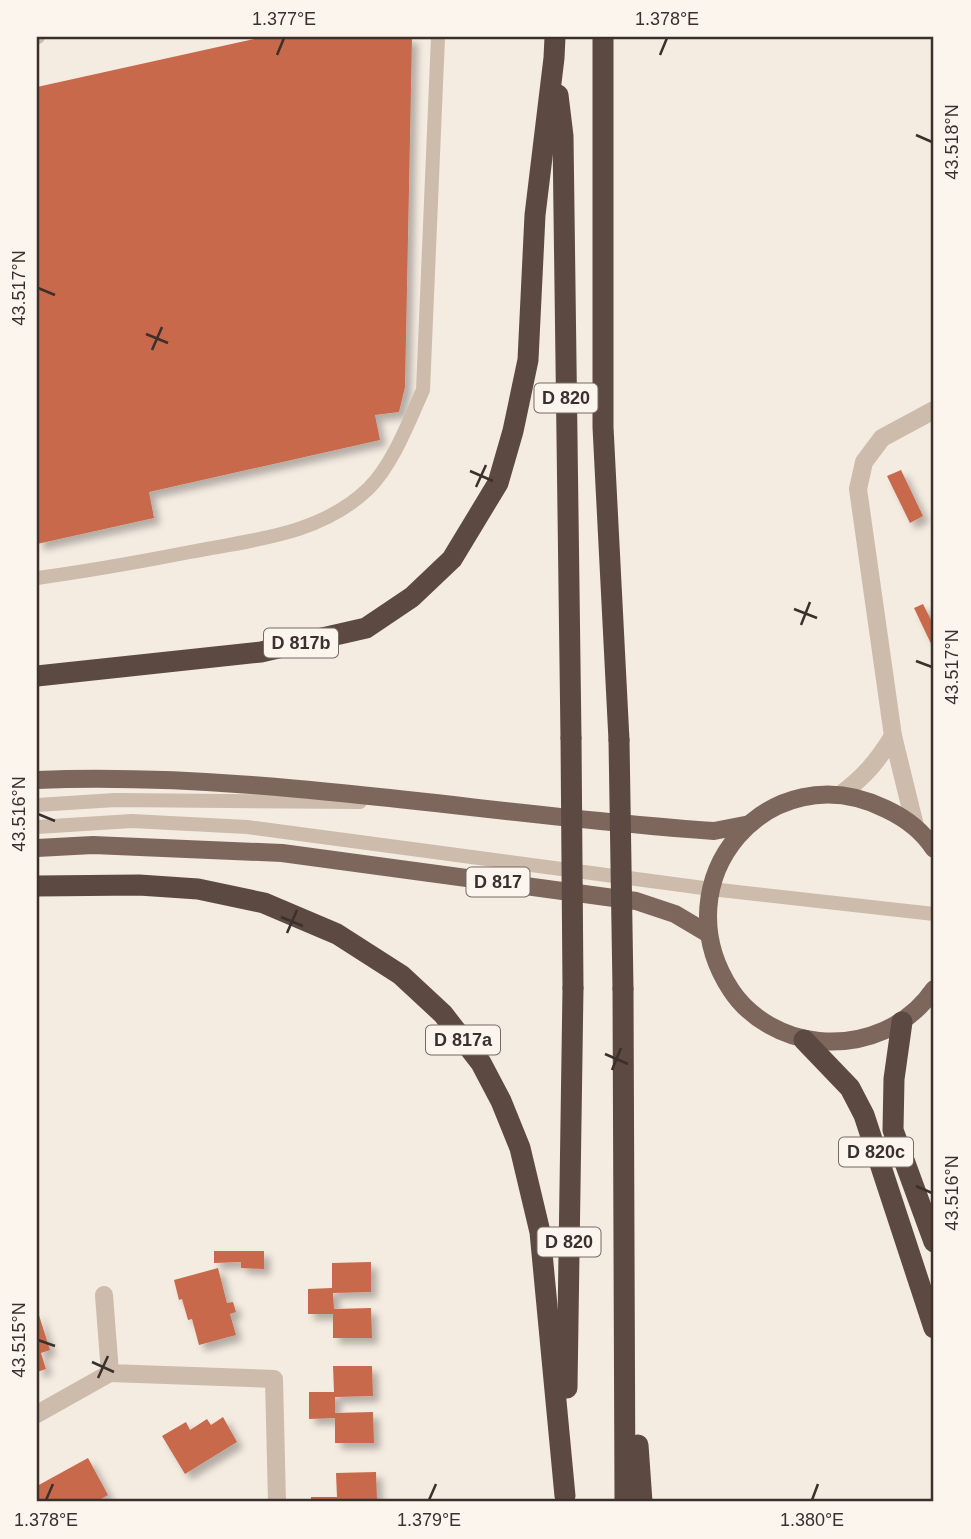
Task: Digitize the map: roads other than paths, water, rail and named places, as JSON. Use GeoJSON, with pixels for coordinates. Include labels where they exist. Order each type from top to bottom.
{"type":"FeatureCollection","features":[{"type":"Feature","properties":{"kind":"highway","name":"D 820"},"geometry":{"type":"LineString","coordinates":[[603,37],[603,427],[619,740],[625,1502]]}},
{"type":"Feature","properties":{"kind":"highway","name":"D 820"},"geometry":{"type":"LineString","coordinates":[[554,47],[563,136],[573,988],[565,1499]]}},
{"type":"Feature","properties":{"kind":"highway","name":"D 817b"},"geometry":{"type":"LineString","coordinates":[[37,676],[261,652],[366,628],[412,597],[452,559],[498,483],[513,431],[528,360],[535,215],[554,47]]}},
{"type":"Feature","properties":{"kind":"highway","name":"D 817a"},"geometry":{"type":"LineString","coordinates":[[37,887],[198,889],[264,903],[337,934],[401,975],[443,1014],[481,1063],[501,1101],[520,1149],[540,1232],[565,1499]]}},
{"type":"Feature","properties":{"kind":"highway"},"geometry":{"type":"LineString","coordinates":[[902,1021],[894,1079],[893,1130],[934,1242]]}},
{"type":"Feature","properties":{"kind":"highway","name":"D 820c"},"geometry":{"type":"LineString","coordinates":[[804,1040],[850,1088],[864,1115],[934,1328]]}},
{"type":"Feature","properties":{"kind":"highway"},"geometry":{"type":"LineString","coordinates":[[625,1255],[642,1502]]}},
{"type":"Feature","properties":{"kind":"main road"},"geometry":{"type":"LineString","coordinates":[[37,780],[145,779],[241,784],[714,831],[750,824]]}},
{"type":"Feature","properties":{"kind":"main road"},"geometry":{"type":"LineString","coordinates":[[934,849],[915,826],[871,801],[850,795],[824,794],[797,799],[772,809],[750,824],[729,846],[715,873],[708,902],[707,933],[718,970],[738,1002],[768,1026],[804,1040],[838,1043],[872,1037],[902,1021],[919,1008],[934,989]]}},
{"type":"Feature","properties":{"kind":"main road","name":"D 817"},"geometry":{"type":"LineString","coordinates":[[37,848],[93,845],[282,853],[636,901],[675,914],[707,933]]}},
{"type":"Feature","properties":{"kind":"street"},"geometry":{"type":"LineString","coordinates":[[915,826],[893,736],[858,489],[863,461],[882,438],[934,410]]}},
{"type":"Feature","properties":{"kind":"street"},"geometry":{"type":"LineString","coordinates":[[840,795],[860,780],[879,760],[893,736]]}},
{"type":"Feature","properties":{"kind":"street"},"geometry":{"type":"LineString","coordinates":[[104,1295],[110,1373]]}},
{"type":"Feature","properties":{"kind":"street"},"geometry":{"type":"LineString","coordinates":[[37,1414],[110,1373],[274,1379],[276,1502]]}},
{"type":"Feature","properties":{"kind":"lane"},"geometry":{"type":"LineString","coordinates":[[37,578],[94,571],[288,534],[333,516],[370,487],[400,443],[423,390],[438,37]]}},
{"type":"Feature","properties":{"kind":"lane"},"geometry":{"type":"LineString","coordinates":[[37,805],[115,800],[421,803]]}},
{"type":"Feature","properties":{"kind":"lane"},"geometry":{"type":"LineString","coordinates":[[37,827],[132,821],[247,827],[711,889],[934,914]]}}]}
